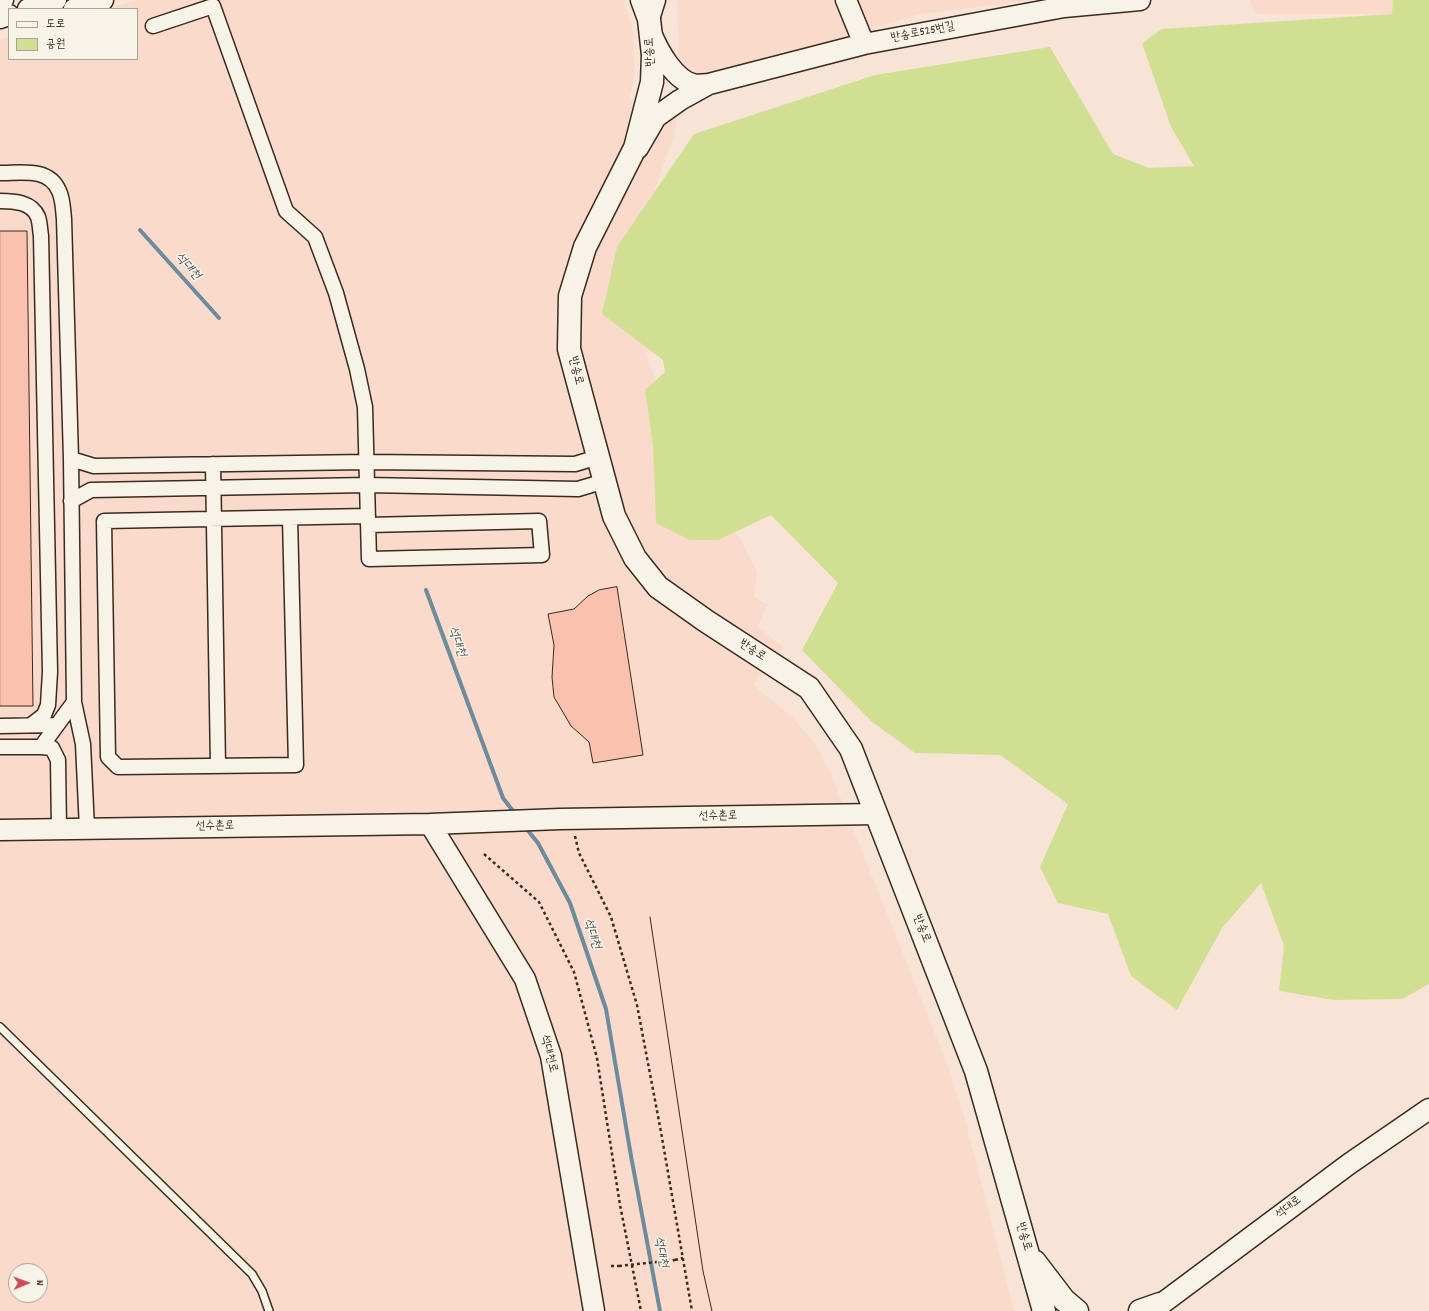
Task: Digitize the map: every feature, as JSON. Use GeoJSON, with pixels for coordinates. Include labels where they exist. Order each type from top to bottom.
{"type":"FeatureCollection","features":[{"type":"Feature","properties":{"kind":"main road"},"geometry":{"type":"LineString","coordinates":[[31,8],[56,0]]}},
{"type":"Feature","properties":{"kind":"main road"},"geometry":{"type":"LineString","coordinates":[[77,8],[103,0]]}},
{"type":"Feature","properties":{"kind":"main road"},"geometry":{"type":"LineString","coordinates":[[846,0],[864,44]]}},
{"type":"Feature","properties":{"kind":"main road","name":"반송로525번길"},"geometry":{"type":"LineString","coordinates":[[709,84],[864,44],[1064,7],[1140,0]]}},
{"type":"Feature","properties":{"kind":"main road"},"geometry":{"type":"LineString","coordinates":[[649,13],[661,54],[681,78],[695,85],[709,84]]}},
{"type":"Feature","properties":{"kind":"main road","name":"반송로"},"geometry":{"type":"LineString","coordinates":[[649,13],[652,82],[636,148],[585,246],[570,296],[569,349],[614,516],[635,558],[658,587],[706,621],[809,688],[851,749],[976,1071],[1044,1311]]}},
{"type":"Feature","properties":{"kind":"main road"},"geometry":{"type":"LineString","coordinates":[[629,162],[644,140],[656,117],[667,108],[709,84]]}},
{"type":"Feature","properties":{"kind":"main road","name":"선수촌로"},"geometry":{"type":"LineString","coordinates":[[0,830],[430,824],[560,819],[876,814]]}},
{"type":"Feature","properties":{"kind":"main road","name":"석대천로"},"geometry":{"type":"LineString","coordinates":[[430,824],[525,979],[550,1056],[594,1311]]}},
{"type":"Feature","properties":{"kind":"main road","name":"석대로"},"geometry":{"type":"LineString","coordinates":[[1156,1308],[1349,1164],[1429,1109]]}},
{"type":"Feature","properties":{"kind":"main road"},"geometry":{"type":"LineString","coordinates":[[1026,1249],[1064,1300],[1077,1311]]}},
{"type":"Feature","properties":{"kind":"main road"},"geometry":{"type":"LineString","coordinates":[[1140,1311],[1156,1308]]}},
{"type":"Feature","properties":{"kind":"street"},"geometry":{"type":"LineString","coordinates":[[153,26],[213,6],[286,211],[315,237],[336,293],[357,369],[365,407],[366,462],[368,520],[370,559],[542,555],[539,521],[368,520],[290,518],[104,521],[108,757],[118,767],[296,765],[290,518]]}},
{"type":"Feature","properties":{"kind":"street"},"geometry":{"type":"LineString","coordinates":[[0,173],[38,173],[51,178],[59,191],[64,219],[71,459],[74,702],[83,744],[87,829]]}},
{"type":"Feature","properties":{"kind":"street"},"geometry":{"type":"LineString","coordinates":[[0,201],[12,201],[27,204],[38,216],[41,236],[50,672],[48,705],[44,715],[31,725]]}},
{"type":"Feature","properties":{"kind":"street"},"geometry":{"type":"LineString","coordinates":[[71,459],[94,466],[366,462],[575,464],[598,457]]}},
{"type":"Feature","properties":{"kind":"street"},"geometry":{"type":"LineString","coordinates":[[213,464],[218,766]]}},
{"type":"Feature","properties":{"kind":"street"},"geometry":{"type":"LineString","coordinates":[[71,501],[91,490],[367,485],[578,489],[605,481]]}},
{"type":"Feature","properties":{"kind":"street"},"geometry":{"type":"LineString","coordinates":[[41,746],[74,702]]}},
{"type":"Feature","properties":{"kind":"street"},"geometry":{"type":"LineString","coordinates":[[0,726],[56,725]]}},
{"type":"Feature","properties":{"kind":"street"},"geometry":{"type":"LineString","coordinates":[[0,747],[41,746],[52,748],[58,760],[59,830]]}},
{"type":"Feature","properties":{"kind":"lane"},"geometry":{"type":"LineString","coordinates":[[0,1027],[252,1274],[262,1291],[269,1311]]}},
{"type":"Feature","properties":{"kind":"path"},"geometry":{"type":"LineString","coordinates":[[575,836],[579,853],[611,917],[637,1005],[692,1311]]}},
{"type":"Feature","properties":{"kind":"path"},"geometry":{"type":"LineString","coordinates":[[484,854],[540,902],[574,972],[597,1058],[620,1205],[641,1311]]}},
{"type":"Feature","properties":{"kind":"path"},"geometry":{"type":"LineString","coordinates":[[611,1266],[683,1258]]}},
{"type":"Feature","properties":{"kind":"shaded area"},"geometry":{"type":"Polygon","coordinates":[[[137,0],[623,0],[633,29],[634,76],[629,99],[677,113],[675,132],[642,226],[656,351],[646,353],[655,379],[670,401],[732,531],[739,536],[757,572],[754,597],[767,605],[758,626],[784,648],[753,685],[791,716],[813,741],[829,769],[948,1066],[964,1116],[1014,1311],[0,1311],[0,40],[8,37],[8,60],[138,60],[138,8],[110,8],[137,0]]]}},
{"type":"Feature","properties":{"kind":"shaded area"},"geometry":{"type":"Polygon","coordinates":[[[677,0],[1036,0],[920,14],[725,72],[707,75],[688,70],[679,56],[677,0]]]}},
{"type":"Feature","properties":{"kind":"shaded area"},"geometry":{"type":"Polygon","coordinates":[[[1250,0],[1393,0],[1392,14],[1256,14],[1250,0]]]}},
{"type":"Feature","properties":{"kind":"green space"},"geometry":{"type":"Polygon","coordinates":[[[1393,0],[1429,0],[1429,984],[1402,999],[1333,1000],[1279,991],[1284,946],[1261,883],[1222,928],[1177,1010],[1131,976],[1108,914],[1058,903],[1040,867],[1068,804],[1000,755],[915,753],[871,721],[802,650],[838,583],[771,515],[718,540],[690,540],[656,523],[653,445],[645,390],[665,372],[663,360],[602,314],[617,247],[694,134],[875,75],[1050,47],[1113,154],[1149,168],[1194,166],[1171,127],[1142,43],[1162,29],[1392,14],[1393,0]]]}},
{"type":"Feature","properties":{"kind":"building"},"geometry":{"type":"Polygon","coordinates":[[[0,231],[27,231],[33,706],[0,706],[0,231]]]}},
{"type":"Feature","properties":{"kind":"building"},"geometry":{"type":"Polygon","coordinates":[[[617,587],[643,755],[593,763],[589,742],[571,726],[554,697],[552,677],[554,645],[548,614],[574,609],[588,596],[599,590],[617,587]]]}},
{"type":"Feature","properties":{"kind":"waterway","name":"석대천"},"geometry":{"type":"LineString","coordinates":[[140,230],[219,318]]}},
{"type":"Feature","properties":{"kind":"waterway","name":"석대천"},"geometry":{"type":"LineString","coordinates":[[426,590],[503,798],[516,815]]}},
{"type":"Feature","properties":{"kind":"waterway","name":"석대천"},"geometry":{"type":"LineString","coordinates":[[525,827],[538,843],[570,903],[606,1009],[631,1156],[660,1311]]}},
{"type":"Feature","properties":{"kind":"tram line"},"geometry":{"type":"LineString","coordinates":[[650,917],[703,1271],[712,1311]]}}]}
